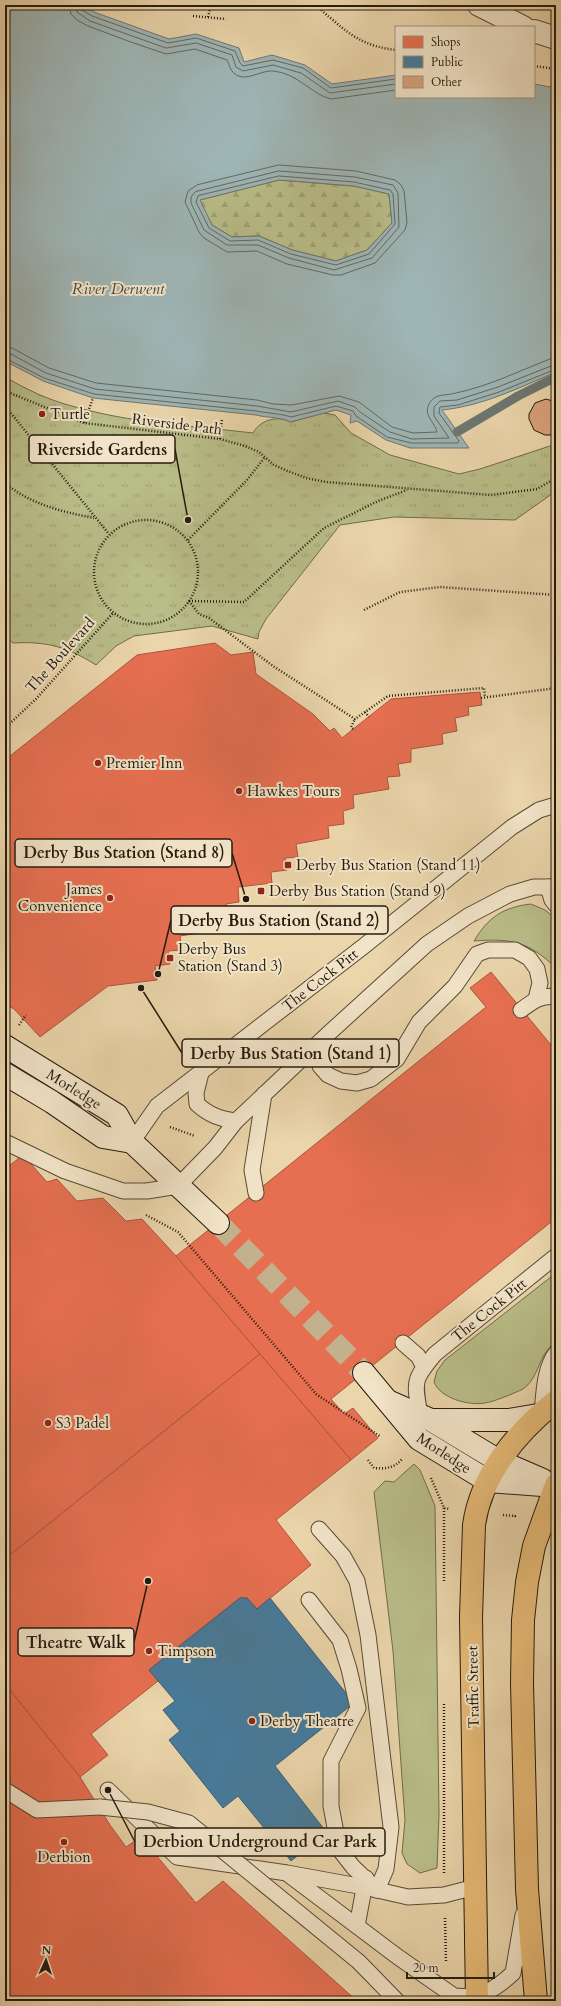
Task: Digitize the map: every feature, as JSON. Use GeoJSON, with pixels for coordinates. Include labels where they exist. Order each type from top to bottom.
{"type":"FeatureCollection","features":[{"type":"Feature","properties":{"kind":"main road","name":"Traffic Street"},"geometry":{"type":"LineString","coordinates":[[477,1999],[471,1618],[472,1545],[476,1514],[488,1481],[499,1461],[545,1410]]}},
{"type":"Feature","properties":{"kind":"main road"},"geometry":{"type":"LineString","coordinates":[[536,2001],[527,1889],[522,1683],[523,1620],[527,1582],[534,1546],[556,1486]]}},
{"type":"Feature","properties":{"kind":"street"},"geometry":{"type":"LineString","coordinates":[[479,5],[521,26]]}},
{"type":"Feature","properties":{"kind":"street"},"geometry":{"type":"LineString","coordinates":[[535,31],[556,38]]}},
{"type":"Feature","properties":{"kind":"street","name":"Morledge"},"geometry":{"type":"LineString","coordinates":[[5,1046],[117,1115],[132,1142],[218,1222]]}},
{"type":"Feature","properties":{"kind":"street","name":"Morledge"},"geometry":{"type":"LineString","coordinates":[[5,1074],[52,1102],[103,1137],[132,1142]]}},
{"type":"Feature","properties":{"kind":"street","name":"Morledge"},"geometry":{"type":"LineString","coordinates":[[364,1373],[390,1402],[406,1426],[419,1439],[488,1481]]}},
{"type":"Feature","properties":{"kind":"street","name":"Morledge"},"geometry":{"type":"LineString","coordinates":[[390,1402],[426,1417],[499,1461],[556,1486]]}},
{"type":"Feature","properties":{"kind":"street"},"geometry":{"type":"LineString","coordinates":[[426,1417],[509,1420],[545,1410]]}},
{"type":"Feature","properties":{"kind":"street"},"geometry":{"type":"LineString","coordinates":[[488,1481],[556,1486]]}},
{"type":"Feature","properties":{"kind":"lane","name":"The Cock Pitt"},"geometry":{"type":"LineString","coordinates":[[132,1142],[150,1115],[158,1106],[201,1074],[512,827],[539,810],[556,805]]}},
{"type":"Feature","properties":{"kind":"lane"},"geometry":{"type":"LineString","coordinates":[[5,1142],[65,1171],[123,1191],[147,1191],[178,1186],[214,1148],[236,1121],[328,1034],[427,944],[468,916],[510,894],[534,887],[552,887],[552,900],[556,905]]}},
{"type":"Feature","properties":{"kind":"lane"},"geometry":{"type":"LineString","coordinates":[[328,1034],[320,1052],[320,1066],[328,1075],[340,1081],[357,1083],[371,1079],[397,1059],[419,1022],[455,986],[477,954],[488,950],[515,950],[529,958],[537,968],[540,983],[536,999]]}},
{"type":"Feature","properties":{"kind":"lane"},"geometry":{"type":"LineString","coordinates":[[521,1010],[536,999],[550,995],[556,997]]}},
{"type":"Feature","properties":{"kind":"lane"},"geometry":{"type":"LineString","coordinates":[[201,1074],[196,1094],[197,1104],[207,1113],[221,1119],[236,1121]]}},
{"type":"Feature","properties":{"kind":"lane"},"geometry":{"type":"LineString","coordinates":[[256,1193],[252,1170],[264,1094]]}},
{"type":"Feature","properties":{"kind":"lane","name":"The Cock Pitt"},"geometry":{"type":"LineString","coordinates":[[426,1417],[416,1393],[416,1380],[424,1367],[435,1354],[556,1256]]}},
{"type":"Feature","properties":{"kind":"lane"},"geometry":{"type":"LineString","coordinates":[[403,1343],[418,1356],[424,1367]]}},
{"type":"Feature","properties":{"kind":"lane"},"geometry":{"type":"LineString","coordinates":[[545,1410],[544,1385],[556,1353]]}},
{"type":"Feature","properties":{"kind":"lane"},"geometry":{"type":"LineString","coordinates":[[319,1529],[343,1556],[357,1581],[368,1635],[391,1827],[386,1869],[369,1885],[357,1926]]}},
{"type":"Feature","properties":{"kind":"lane"},"geometry":{"type":"LineString","coordinates":[[309,1600],[340,1640],[349,1669],[358,1708],[331,1761],[331,1806],[339,1849],[369,1885]]}},
{"type":"Feature","properties":{"kind":"lane"},"geometry":{"type":"LineString","coordinates":[[5,1790],[37,1810],[100,1807],[148,1812],[189,1823],[359,1962],[397,2001]]}},
{"type":"Feature","properties":{"kind":"lane"},"geometry":{"type":"LineString","coordinates":[[108,1790],[177,1857],[369,1885],[408,1897],[444,1895],[475,1887]]}},
{"type":"Feature","properties":{"kind":"lane"},"geometry":{"type":"LineString","coordinates":[[287,1873],[446,1991],[454,1996],[477,1999],[498,1987],[513,1973],[527,1889]]}},
{"type":"Feature","properties":{"kind":"path"},"geometry":{"type":"LineString","coordinates":[[208,17],[211,5]]}},
{"type":"Feature","properties":{"kind":"path"},"geometry":{"type":"LineString","coordinates":[[318,5],[321,10],[360,42],[383,49],[395,50]]}},
{"type":"Feature","properties":{"kind":"path"},"geometry":{"type":"LineString","coordinates":[[193,16],[226,19]]}},
{"type":"Feature","properties":{"kind":"path"},"geometry":{"type":"LineString","coordinates":[[535,66],[556,69]]}},
{"type":"Feature","properties":{"kind":"path","name":"Riverside Path"},"geometry":{"type":"LineString","coordinates":[[5,391],[84,423],[220,438],[246,446],[265,457],[274,465],[306,478],[326,482],[356,483],[408,489],[490,495],[537,489],[556,478]]}},
{"type":"Feature","properties":{"kind":"path"},"geometry":{"type":"LineString","coordinates":[[84,423],[93,398]]}},
{"type":"Feature","properties":{"kind":"path"},"geometry":{"type":"LineString","coordinates":[[5,406],[94,518],[109,534]]}},
{"type":"Feature","properties":{"kind":"path"},"geometry":{"type":"LineString","coordinates":[[220,438],[222,419]]}},
{"type":"Feature","properties":{"kind":"path"},"geometry":{"type":"LineString","coordinates":[[188,540],[248,480],[265,457]]}},
{"type":"Feature","properties":{"kind":"path"},"geometry":{"type":"LineString","coordinates":[[5,482],[17,493],[61,512],[94,518]]}},
{"type":"Feature","properties":{"kind":"path"},"geometry":{"type":"LineString","coordinates":[[189,601],[244,602],[324,528],[378,501],[408,489]]}},
{"type":"Feature","properties":{"kind":"path"},"geometry":{"type":"LineString","coordinates":[[149,520],[163,522],[176,529],[188,540],[195,554],[198,570],[196,586],[189,601],[179,612],[167,620],[154,623],[139,623],[126,620],[113,613],[102,600],[95,584],[94,566],[99,549],[109,534],[120,526],[134,521],[149,520]]}},
{"type":"Feature","properties":{"kind":"path"},"geometry":{"type":"LineString","coordinates":[[364,610],[400,592],[440,587],[556,595]]}},
{"type":"Feature","properties":{"kind":"path"},"geometry":{"type":"LineString","coordinates":[[189,601],[199,614],[209,618],[273,666],[354,719]]}},
{"type":"Feature","properties":{"kind":"path","name":"The Boulevard"},"geometry":{"type":"LineString","coordinates":[[5,728],[36,699],[113,613]]}},
{"type":"Feature","properties":{"kind":"path"},"geometry":{"type":"LineString","coordinates":[[353,729],[354,719],[388,696],[484,688],[485,697]]}},
{"type":"Feature","properties":{"kind":"path"},"geometry":{"type":"LineString","coordinates":[[481,698],[556,688]]}},
{"type":"Feature","properties":{"kind":"path"},"geometry":{"type":"LineString","coordinates":[[365,712],[369,717]]}},
{"type":"Feature","properties":{"kind":"path"},"geometry":{"type":"LineString","coordinates":[[150,1115],[168,1126],[197,1136],[214,1148]]}},
{"type":"Feature","properties":{"kind":"path"},"geometry":{"type":"LineString","coordinates":[[141,1212],[178,1232],[316,1394],[387,1440]]}},
{"type":"Feature","properties":{"kind":"path"},"geometry":{"type":"LineString","coordinates":[[368,1460],[374,1468],[394,1466],[400,1461]]}},
{"type":"Feature","properties":{"kind":"path"},"geometry":{"type":"LineString","coordinates":[[444,1508],[444,1586]]}},
{"type":"Feature","properties":{"kind":"path"},"geometry":{"type":"LineString","coordinates":[[444,1697],[444,1895],[446,1991]]}},
{"type":"Feature","properties":{"kind":"green space"},"geometry":{"type":"Polygon","coordinates":[[[279,180],[354,186],[389,194],[392,223],[367,250],[336,261],[292,250],[259,236],[232,237],[212,225],[199,200],[279,180]]]}},
{"type":"Feature","properties":{"kind":"green space"},"geometry":{"type":"Polygon","coordinates":[[[5,377],[37,394],[63,404],[94,412],[162,423],[253,433],[260,425],[269,420],[280,419],[291,422],[324,413],[335,415],[351,433],[390,455],[459,474],[480,469],[556,444],[556,491],[515,520],[394,517],[340,525],[266,619],[259,632],[258,639],[212,626],[134,636],[116,646],[96,665],[76,654],[56,646],[36,643],[13,643],[5,636],[5,377]]]}},
{"type":"Feature","properties":{"kind":"green space"},"geometry":{"type":"Polygon","coordinates":[[[531,904],[545,910],[555,918],[556,968],[537,952],[528,947],[510,941],[474,941],[485,926],[498,915],[521,905],[531,904]]]}},
{"type":"Feature","properties":{"kind":"green space"},"geometry":{"type":"Polygon","coordinates":[[[556,1273],[556,1341],[545,1353],[533,1378],[527,1386],[519,1391],[498,1399],[478,1404],[455,1400],[437,1388],[434,1382],[437,1371],[445,1360],[556,1273]]]}},
{"type":"Feature","properties":{"kind":"green space"},"geometry":{"type":"Polygon","coordinates":[[[414,1464],[420,1470],[435,1506],[439,1815],[437,1868],[420,1873],[407,1864],[402,1853],[405,1820],[393,1651],[374,1492],[385,1481],[394,1482],[414,1464]]]}},
{"type":"Feature","properties":{"kind":"water","name":"River Derwent"},"geometry":{"type":"Polygon","coordinates":[[[5,5],[81,5],[94,12],[169,39],[196,34],[239,48],[244,62],[272,55],[305,65],[332,84],[395,75],[395,98],[535,98],[535,84],[556,88],[556,372],[514,390],[471,405],[442,410],[469,448],[410,448],[386,440],[357,421],[350,423],[351,415],[336,410],[290,422],[283,419],[256,415],[93,398],[43,381],[5,361],[5,5]],[[279,180],[200,200],[212,225],[232,237],[259,236],[292,250],[336,261],[367,250],[392,223],[389,194],[354,186],[279,180]]]}},
{"type":"Feature","properties":{"kind":"building: Shops"},"geometry":{"type":"Polygon","coordinates":[[[215,643],[231,655],[253,652],[256,674],[313,714],[330,731],[334,728],[342,738],[391,699],[480,692],[482,705],[468,707],[469,715],[455,718],[457,731],[442,734],[443,744],[411,749],[411,762],[398,764],[400,776],[387,777],[389,789],[353,795],[354,808],[343,811],[344,824],[328,826],[329,838],[296,844],[298,857],[285,858],[287,870],[271,872],[272,883],[238,887],[239,902],[226,904],[227,918],[212,919],[213,931],[180,936],[182,950],[168,951],[170,964],[155,966],[157,980],[108,986],[40,1037],[14,1009],[5,1004],[5,760],[137,655],[215,643]]]}},
{"type":"Feature","properties":{"kind":"building: Shops"},"geometry":{"type":"Polygon","coordinates":[[[491,972],[556,1051],[556,1218],[331,1399],[344,1414],[353,1408],[378,1438],[351,1460],[176,1256],[486,1007],[470,988],[491,972]]]}},
{"type":"Feature","properties":{"kind":"building: Shops"},"geometry":{"type":"Polygon","coordinates":[[[23,1155],[47,1182],[57,1179],[77,1201],[103,1198],[126,1221],[142,1219],[176,1256],[260,1354],[5,1559],[5,1169],[23,1155]]]}},
{"type":"Feature","properties":{"kind":"building: Shops"},"geometry":{"type":"Polygon","coordinates":[[[260,1354],[351,1460],[276,1520],[311,1565],[257,1609],[247,1598],[240,1598],[149,1670],[158,1681],[91,1734],[108,1755],[80,1777],[5,1684],[5,1559],[260,1354]]]}},
{"type":"Feature","properties":{"kind":"building: Shops","name":"Derbion"},"geometry":{"type":"Polygon","coordinates":[[[5,1684],[80,1777],[110,1825],[126,1847],[141,1837],[196,1903],[223,1881],[357,2001],[5,2001],[5,1684]]]}},
{"type":"Feature","properties":{"kind":"building: Public","name":"Derby Theatre"},"geometry":{"type":"Polygon","coordinates":[[[240,1598],[247,1598],[257,1609],[270,1598],[354,1703],[275,1766],[324,1829],[299,1849],[302,1852],[291,1861],[238,1796],[223,1808],[169,1740],[180,1731],[163,1710],[175,1701],[149,1670],[240,1598]]]}},
{"type":"Feature","properties":{"kind":"building: Other"},"geometry":{"type":"Polygon","coordinates":[[[546,399],[556,402],[556,432],[551,435],[545,435],[534,430],[529,419],[529,414],[535,403],[546,399]]]}},
{"type":"Feature","properties":{"kind":"waterway"},"geometry":{"type":"LineString","coordinates":[[457,432],[518,396],[556,377]]}},
{"type":"Feature","properties":{"kind":"tunnel"},"geometry":{"type":"LineString","coordinates":[[218,1223],[364,1373]]}},
{"type":"Feature","properties":{"kind":"place","name":"Turtle"},"geometry":{"type":"Point","coordinates":[42,414]}},
{"type":"Feature","properties":{"kind":"place","name":"Riverside Gardens"},"geometry":{"type":"Point","coordinates":[188,520]}},
{"type":"Feature","properties":{"kind":"place","name":"Premier Inn"},"geometry":{"type":"Point","coordinates":[98,763]}},
{"type":"Feature","properties":{"kind":"place","name":"Hawkes Tours"},"geometry":{"type":"Point","coordinates":[239,791]}},
{"type":"Feature","properties":{"kind":"place","name":"Derby Bus Station (Stand 11)"},"geometry":{"type":"Point","coordinates":[288,865]}},
{"type":"Feature","properties":{"kind":"place","name":"Derby Bus Station (Stand 9)"},"geometry":{"type":"Point","coordinates":[261,891]}},
{"type":"Feature","properties":{"kind":"place","name":"James Convenience"},"geometry":{"type":"Point","coordinates":[110,898]}},
{"type":"Feature","properties":{"kind":"place","name":"Derby Bus Station (Stand 8)"},"geometry":{"type":"Point","coordinates":[246,899]}},
{"type":"Feature","properties":{"kind":"place","name":"Derby Bus Station (Stand 3)"},"geometry":{"type":"Point","coordinates":[170,958]}},
{"type":"Feature","properties":{"kind":"place","name":"Derby Bus Station (Stand 2)"},"geometry":{"type":"Point","coordinates":[158,974]}},
{"type":"Feature","properties":{"kind":"place","name":"Derby Bus Station (Stand 1)"},"geometry":{"type":"Point","coordinates":[141,988]}},
{"type":"Feature","properties":{"kind":"place","name":"S3 Padel"},"geometry":{"type":"Point","coordinates":[48,1423]}},
{"type":"Feature","properties":{"kind":"place","name":"Theatre Walk"},"geometry":{"type":"Point","coordinates":[148,1581]}},
{"type":"Feature","properties":{"kind":"place","name":"Timpson"},"geometry":{"type":"Point","coordinates":[149,1651]}},
{"type":"Feature","properties":{"kind":"place","name":"Derby Theatre"},"geometry":{"type":"Point","coordinates":[252,1721]}},
{"type":"Feature","properties":{"kind":"place","name":"Derbion Underground Car Park"},"geometry":{"type":"Point","coordinates":[108,1790]}},
{"type":"Feature","properties":{"kind":"place","name":"Derbion"},"geometry":{"type":"Point","coordinates":[64,1842]}}]}
